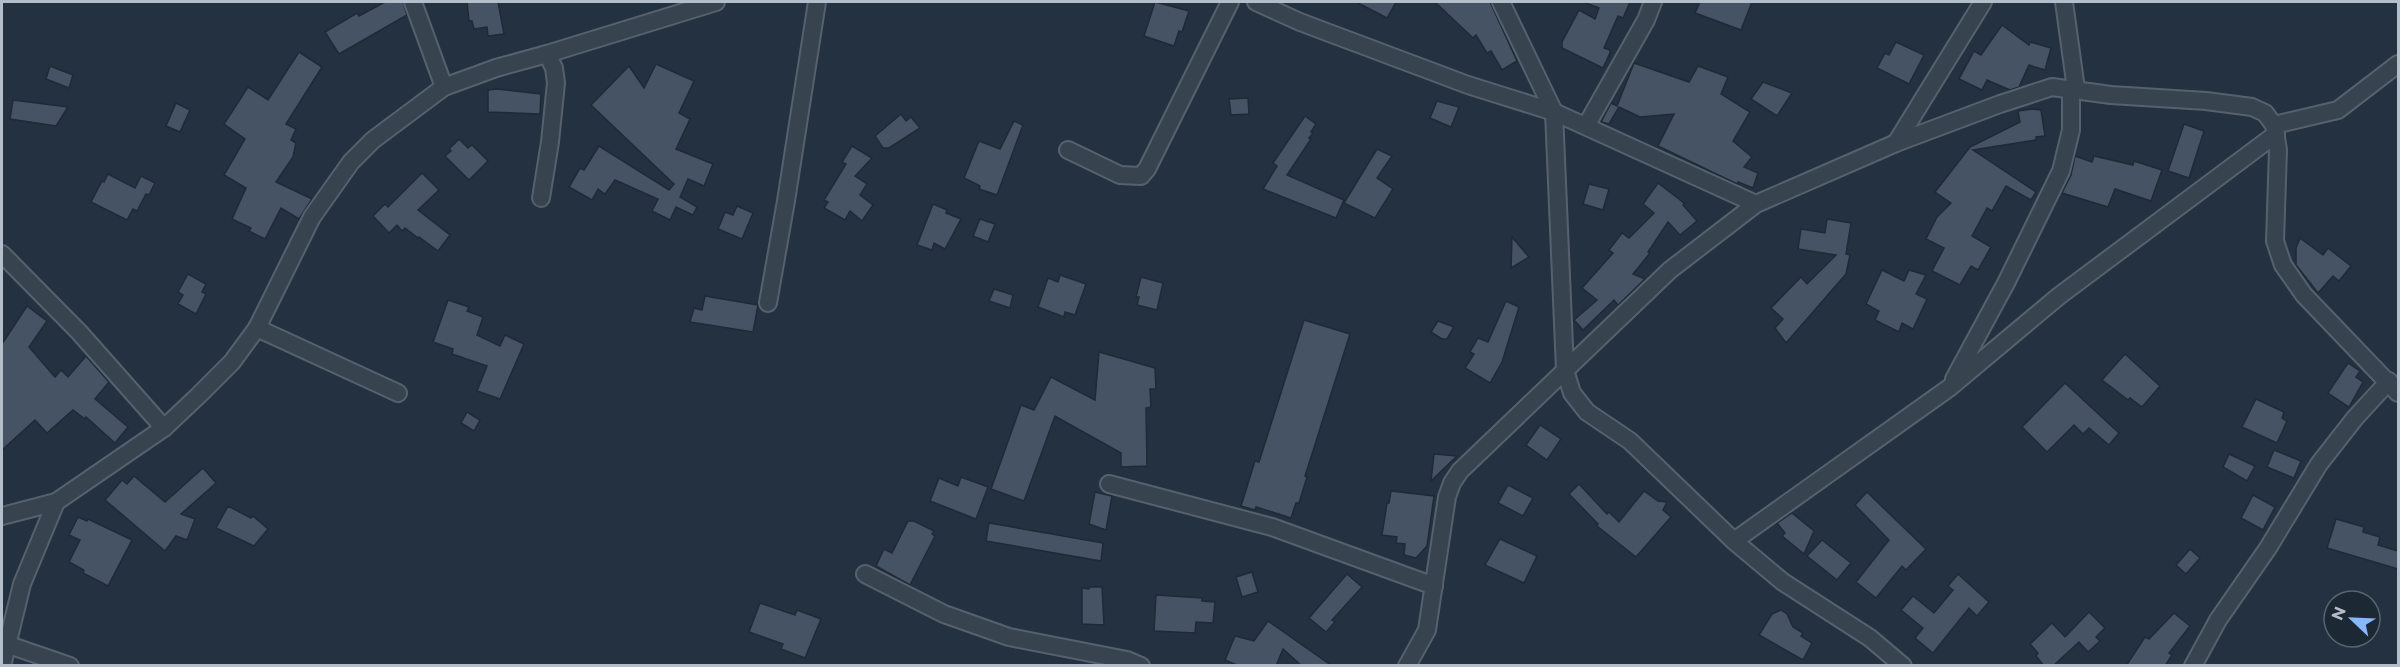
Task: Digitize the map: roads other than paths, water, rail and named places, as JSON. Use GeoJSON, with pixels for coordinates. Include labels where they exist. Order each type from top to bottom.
{"type":"FeatureCollection","features":[{"type":"Feature","properties":{"kind":"street"},"geometry":{"type":"LineString","coordinates":[[413,2],[444,87]]}},
{"type":"Feature","properties":{"kind":"street"},"geometry":{"type":"LineString","coordinates":[[2,516],[56,502],[164,428],[232,362],[257,328],[312,217],[351,162],[374,140],[444,87],[496,68],[716,2]]}},
{"type":"Feature","properties":{"kind":"street"},"geometry":{"type":"LineString","coordinates":[[768,303],[817,2]]}},
{"type":"Feature","properties":{"kind":"street"},"geometry":{"type":"LineString","coordinates":[[1068,150],[1120,175],[1141,176],[1148,169],[1230,2]]}},
{"type":"Feature","properties":{"kind":"street"},"geometry":{"type":"LineString","coordinates":[[1256,2],[1300,22],[1468,85],[1554,112],[1758,203]]}},
{"type":"Feature","properties":{"kind":"street"},"geometry":{"type":"LineString","coordinates":[[1501,2],[1554,112],[1565,370],[1572,393],[1587,412],[1630,441],[1734,541],[1783,582],[1870,638],[1903,666]]}},
{"type":"Feature","properties":{"kind":"street"},"geometry":{"type":"LineString","coordinates":[[1586,126],[1646,20],[1653,2]]}},
{"type":"Feature","properties":{"kind":"street"},"geometry":{"type":"LineString","coordinates":[[1896,143],[1983,2]]}},
{"type":"Feature","properties":{"kind":"street"},"geometry":{"type":"LineString","coordinates":[[1949,388],[2006,284],[2061,171],[2071,130],[2073,89],[2064,2]]}},
{"type":"Feature","properties":{"kind":"street"},"geometry":{"type":"LineString","coordinates":[[541,198],[556,83],[554,68],[546,54]]}},
{"type":"Feature","properties":{"kind":"street"},"geometry":{"type":"LineString","coordinates":[[1734,541],[1949,388],[2059,296],[2275,130],[2338,110],[2398,64]]}},
{"type":"Feature","properties":{"kind":"street"},"geometry":{"type":"LineString","coordinates":[[1407,666],[1427,630],[1447,497],[1452,483],[1460,471],[1670,270],[1758,203],[1896,143],[2052,87],[2111,95],[2205,101],[2252,107],[2265,113],[2275,130],[2278,150],[2275,241],[2283,265],[2304,295],[2394,387],[2355,418],[2319,464],[2268,548],[2218,620],[2193,666]]}},
{"type":"Feature","properties":{"kind":"street"},"geometry":{"type":"LineString","coordinates":[[1554,112],[1758,203]]}},
{"type":"Feature","properties":{"kind":"street"},"geometry":{"type":"LineString","coordinates":[[2,254],[79,332],[164,428]]}},
{"type":"Feature","properties":{"kind":"street"},"geometry":{"type":"LineString","coordinates":[[257,328],[398,393]]}},
{"type":"Feature","properties":{"kind":"street"},"geometry":{"type":"LineString","coordinates":[[1109,484],[1272,527],[1434,586]]}},
{"type":"Feature","properties":{"kind":"street"},"geometry":{"type":"LineString","coordinates":[[2,666],[22,584],[56,502]]}},
{"type":"Feature","properties":{"kind":"street"},"geometry":{"type":"LineString","coordinates":[[865,574],[944,614],[1009,637],[1127,660],[1141,666]]}},
{"type":"Feature","properties":{"kind":"street"},"geometry":{"type":"LineString","coordinates":[[6,644],[70,666]]}}]}
